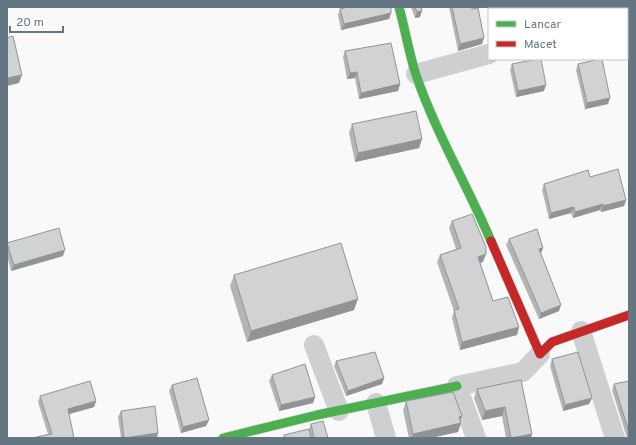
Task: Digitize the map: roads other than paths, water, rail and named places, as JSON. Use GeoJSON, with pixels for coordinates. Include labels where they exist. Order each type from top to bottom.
{"type":"FeatureCollection","features":[{"type":"Feature","properties":{"kind":"street"},"geometry":{"type":"LineString","coordinates":[[399,7],[416,74],[439,132],[476,206],[540,354]]}},
{"type":"Feature","properties":{"kind":"street"},"geometry":{"type":"LineString","coordinates":[[416,74],[488,54]]}},
{"type":"Feature","properties":{"kind":"street"},"geometry":{"type":"LineString","coordinates":[[223,438],[339,411],[523,372],[552,342],[629,315]]}},
{"type":"Feature","properties":{"kind":"street"},"geometry":{"type":"LineString","coordinates":[[581,331],[615,438]]}},
{"type":"Feature","properties":{"kind":"street"},"geometry":{"type":"LineString","coordinates":[[314,345],[339,411]]}},
{"type":"Feature","properties":{"kind":"street"},"geometry":{"type":"LineString","coordinates":[[457,386],[476,438]]}},
{"type":"Feature","properties":{"kind":"street"},"geometry":{"type":"LineString","coordinates":[[376,403],[386,438]]}}]}
